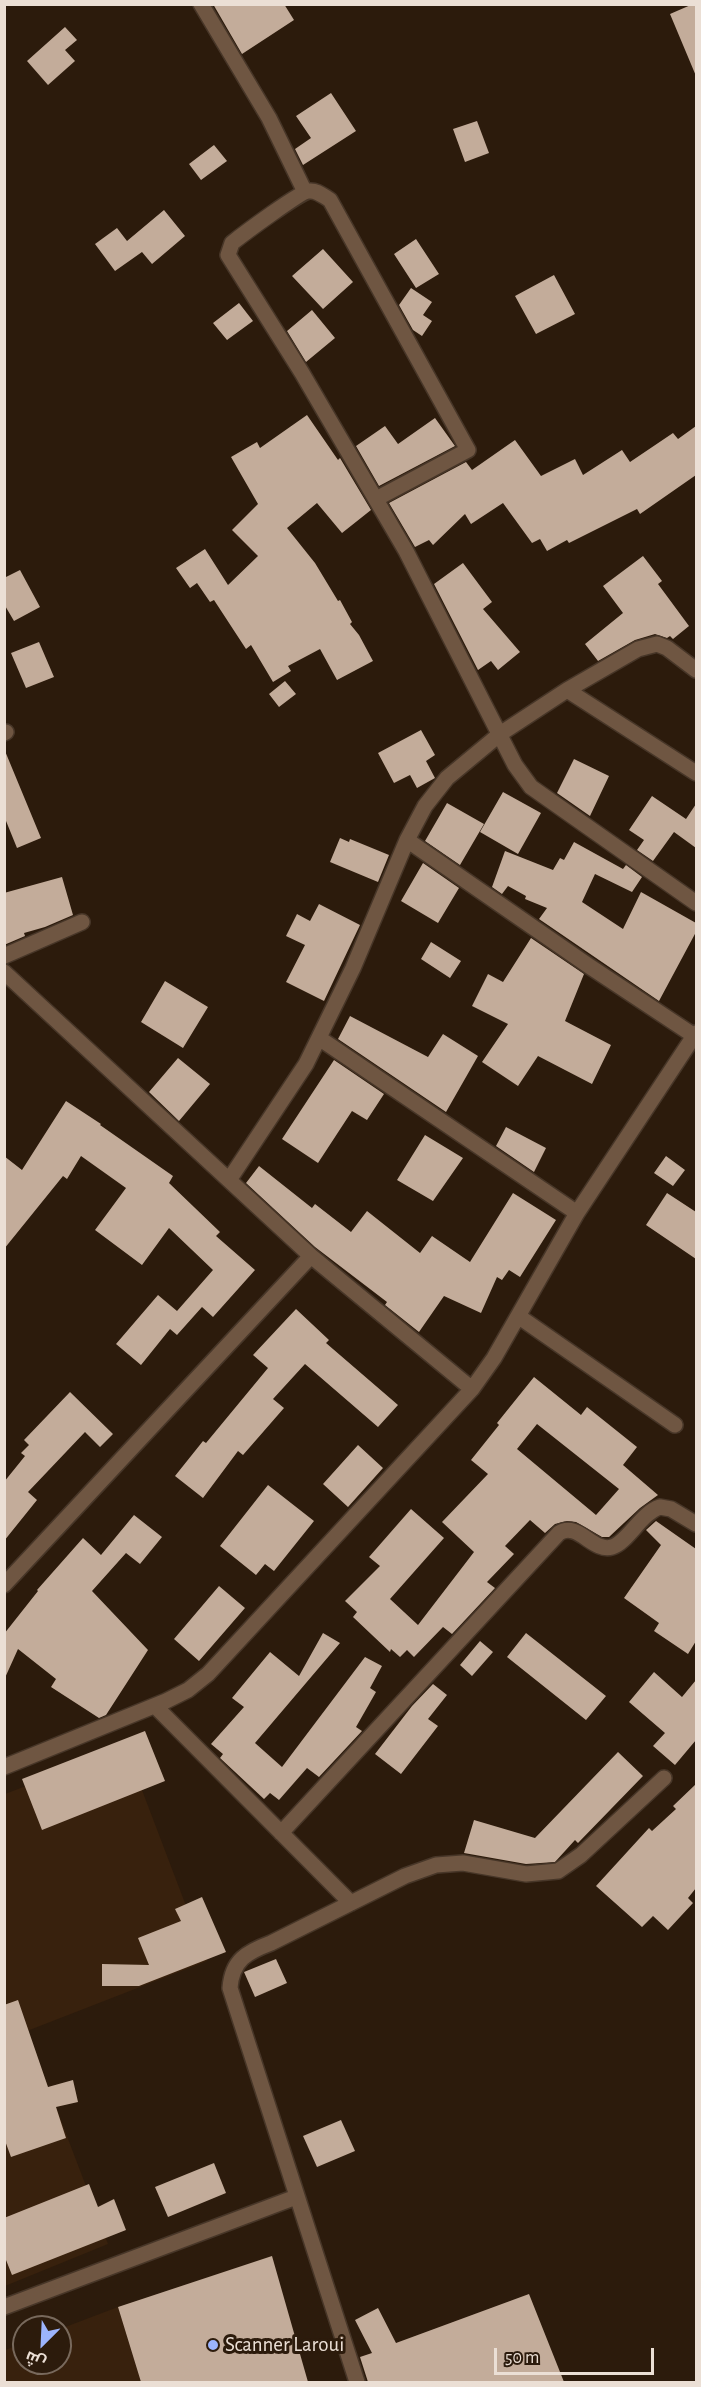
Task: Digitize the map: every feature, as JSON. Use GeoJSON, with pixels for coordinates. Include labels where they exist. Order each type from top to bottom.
{"type":"FeatureCollection","features":[{"type":"Feature","properties":{"kind":"street"},"geometry":{"type":"LineString","coordinates":[[201,4],[269,118],[305,192]]}},
{"type":"Feature","properties":{"kind":"street"},"geometry":{"type":"LineString","coordinates":[[376,500],[468,450],[330,200],[310,190],[231,243],[228,255],[406,551],[515,765],[531,787],[696,903]]}},
{"type":"Feature","properties":{"kind":"street"},"geometry":{"type":"LineString","coordinates":[[229,1180],[306,1064],[353,968],[407,840],[425,806],[447,778],[500,734],[567,690],[647,646],[657,644],[667,648],[696,670]]}},
{"type":"Feature","properties":{"kind":"street"},"geometry":{"type":"LineString","coordinates":[[567,690],[696,773]]}},
{"type":"Feature","properties":{"kind":"street"},"geometry":{"type":"LineString","coordinates":[[4,1767],[155,1707],[181,1694],[208,1674],[472,1389],[494,1358],[577,1213],[696,1035],[589,966],[407,840]]}},
{"type":"Feature","properties":{"kind":"street"},"geometry":{"type":"LineString","coordinates":[[4,956],[82,921]]}},
{"type":"Feature","properties":{"kind":"street"},"geometry":{"type":"LineString","coordinates":[[4,972],[311,1256],[472,1389]]}},
{"type":"Feature","properties":{"kind":"street"},"geometry":{"type":"LineString","coordinates":[[319,1038],[577,1213]]}},
{"type":"Feature","properties":{"kind":"street"},"geometry":{"type":"LineString","coordinates":[[6,1581],[311,1256]]}},
{"type":"Feature","properties":{"kind":"street"},"geometry":{"type":"LineString","coordinates":[[518,1316],[675,1425]]}},
{"type":"Feature","properties":{"kind":"street"},"geometry":{"type":"LineString","coordinates":[[281,1833],[559,1533],[572,1530],[610,1548],[654,1509],[660,1507],[671,1509],[696,1524]]}},
{"type":"Feature","properties":{"kind":"street"},"geometry":{"type":"LineString","coordinates":[[155,1707],[351,1903]]}},
{"type":"Feature","properties":{"kind":"street"},"geometry":{"type":"LineString","coordinates":[[357,2382],[231,1992],[230,1982],[236,1964],[250,1952],[405,1876],[436,1865],[451,1862],[526,1874],[558,1871],[581,1855],[664,1778]]}},
{"type":"Feature","properties":{"kind":"street"},"geometry":{"type":"LineString","coordinates":[[4,2307],[296,2197]]}},
{"type":"Feature","properties":{"kind":"shaded area"},"geometry":{"type":"Polygon","coordinates":[[[126,1748],[207,1961],[27,2031],[108,2244],[5,2286],[5,1794],[126,1748]]]}},
{"type":"Feature","properties":{"kind":"shaded area"},"geometry":{"type":"Polygon","coordinates":[[[118,2307],[141,2382],[5,2382],[5,2350],[12,2347],[12,2375],[72,2375],[72,2324],[118,2307]]]}},
{"type":"Feature","properties":{"kind":"building"},"geometry":{"type":"Polygon","coordinates":[[[213,4],[284,4],[294,20],[242,54],[213,4]]]}},
{"type":"Feature","properties":{"kind":"building"},"geometry":{"type":"Polygon","coordinates":[[[696,4],[696,76],[670,14],[696,4]]]}},
{"type":"Feature","properties":{"kind":"building"},"geometry":{"type":"Polygon","coordinates":[[[65,27],[77,40],[65,50],[75,61],[48,85],[27,61],[65,27]]]}},
{"type":"Feature","properties":{"kind":"building"},"geometry":{"type":"Polygon","coordinates":[[[331,93],[356,131],[303,165],[295,149],[311,138],[296,116],[331,93]]]}},
{"type":"Feature","properties":{"kind":"building"},"geometry":{"type":"Polygon","coordinates":[[[477,121],[489,153],[465,162],[453,129],[477,121]]]}},
{"type":"Feature","properties":{"kind":"building"},"geometry":{"type":"Polygon","coordinates":[[[214,145],[227,161],[201,180],[189,164],[214,145]]]}},
{"type":"Feature","properties":{"kind":"building"},"geometry":{"type":"Polygon","coordinates":[[[164,210],[185,236],[152,264],[142,252],[115,271],[95,244],[117,228],[127,241],[164,210]]]}},
{"type":"Feature","properties":{"kind":"building"},"geometry":{"type":"Polygon","coordinates":[[[416,239],[439,274],[416,288],[394,254],[416,239]]]}},
{"type":"Feature","properties":{"kind":"building"},"geometry":{"type":"Polygon","coordinates":[[[323,249],[353,282],[323,309],[292,276],[323,249]]]}},
{"type":"Feature","properties":{"kind":"building"},"geometry":{"type":"Polygon","coordinates":[[[554,275],[575,314],[536,334],[515,296],[554,275]]]}},
{"type":"Feature","properties":{"kind":"building"},"geometry":{"type":"Polygon","coordinates":[[[411,288],[432,302],[423,315],[432,321],[422,336],[413,330],[399,305],[411,288]]]}},
{"type":"Feature","properties":{"kind":"building"},"geometry":{"type":"Polygon","coordinates":[[[239,303],[253,321],[227,340],[213,323],[239,303]]]}},
{"type":"Feature","properties":{"kind":"building"},"geometry":{"type":"Polygon","coordinates":[[[312,310],[335,338],[306,362],[287,331],[312,310]]]}},
{"type":"Feature","properties":{"kind":"building"},"geometry":{"type":"Polygon","coordinates":[[[307,415],[338,460],[340,458],[371,510],[342,533],[317,503],[287,528],[315,563],[338,601],[340,600],[352,622],[350,624],[359,635],[373,661],[337,680],[320,649],[288,666],[291,671],[273,682],[251,645],[246,649],[214,600],[210,602],[197,583],[190,588],[176,568],[205,549],[228,585],[258,556],[232,530],[258,504],[231,457],[257,442],[260,448],[307,415]]]}},
{"type":"Feature","properties":{"kind":"building"},"geometry":{"type":"Polygon","coordinates":[[[435,418],[455,446],[379,486],[356,446],[385,426],[398,444],[435,418]]]}},
{"type":"Feature","properties":{"kind":"building"},"geometry":{"type":"Polygon","coordinates":[[[696,426],[696,475],[640,514],[637,509],[569,543],[567,540],[547,551],[540,539],[532,543],[503,503],[471,524],[465,514],[433,545],[429,540],[415,547],[389,503],[466,462],[472,470],[515,440],[541,476],[575,459],[583,475],[622,450],[630,462],[673,433],[678,439],[696,426]]]}},
{"type":"Feature","properties":{"kind":"building"},"geometry":{"type":"Polygon","coordinates":[[[643,556],[662,581],[658,584],[689,626],[673,639],[670,636],[667,638],[655,634],[635,640],[598,661],[585,644],[623,613],[603,586],[643,556]]]}},
{"type":"Feature","properties":{"kind":"building"},"geometry":{"type":"Polygon","coordinates":[[[463,563],[492,602],[483,609],[520,652],[498,670],[491,661],[478,670],[434,584],[463,563]]]}},
{"type":"Feature","properties":{"kind":"building"},"geometry":{"type":"Polygon","coordinates":[[[20,570],[40,607],[14,621],[4,604],[4,578],[20,570]]]}},
{"type":"Feature","properties":{"kind":"building"},"geometry":{"type":"Polygon","coordinates":[[[39,642],[54,677],[26,688],[11,653],[39,642]]]}},
{"type":"Feature","properties":{"kind":"building"},"geometry":{"type":"Polygon","coordinates":[[[285,681],[296,694],[279,707],[269,694],[285,681]]]}},
{"type":"Feature","properties":{"kind":"building"},"geometry":{"type":"Polygon","coordinates":[[[421,730],[435,755],[426,761],[435,778],[417,788],[410,775],[394,783],[378,753],[421,730]]]}},
{"type":"Feature","properties":{"kind":"building"},"geometry":{"type":"Polygon","coordinates":[[[5,751],[41,838],[17,848],[4,816],[5,751]]]}},
{"type":"Feature","properties":{"kind":"building"},"geometry":{"type":"Polygon","coordinates":[[[574,759],[609,776],[590,816],[557,793],[574,759]]]}},
{"type":"Feature","properties":{"kind":"building"},"geometry":{"type":"Polygon","coordinates":[[[503,792],[541,813],[518,854],[480,832],[503,792]]]}},
{"type":"Feature","properties":{"kind":"building"},"geometry":{"type":"Polygon","coordinates":[[[652,796],[686,819],[696,804],[696,848],[674,832],[653,861],[637,850],[644,840],[629,830],[652,796]]]}},
{"type":"Feature","properties":{"kind":"building"},"geometry":{"type":"Polygon","coordinates":[[[447,803],[484,824],[460,865],[425,841],[447,803]]]}},
{"type":"Feature","properties":{"kind":"building"},"geometry":{"type":"Polygon","coordinates":[[[340,838],[349,842],[350,839],[389,855],[378,882],[330,862],[340,838]]]}},
{"type":"Feature","properties":{"kind":"building"},"geometry":{"type":"Polygon","coordinates":[[[574,842],[623,869],[626,865],[642,877],[632,892],[595,874],[582,902],[623,929],[641,892],[696,923],[696,932],[659,1001],[539,919],[547,908],[525,899],[526,896],[508,886],[502,894],[492,887],[505,851],[553,870],[560,858],[564,860],[574,842]]]}},
{"type":"Feature","properties":{"kind":"building"},"geometry":{"type":"Polygon","coordinates":[[[423,863],[459,888],[438,923],[401,901],[423,863]]]}},
{"type":"Feature","properties":{"kind":"building"},"geometry":{"type":"Polygon","coordinates":[[[62,877],[73,915],[24,933],[25,936],[4,945],[4,893],[62,877]]]}},
{"type":"Feature","properties":{"kind":"building"},"geometry":{"type":"Polygon","coordinates":[[[319,904],[360,925],[324,1001],[286,982],[305,945],[286,936],[297,914],[310,921],[319,904]]]}},
{"type":"Feature","properties":{"kind":"building"},"geometry":{"type":"Polygon","coordinates":[[[531,938],[584,974],[565,1021],[611,1045],[592,1084],[538,1056],[518,1086],[482,1062],[508,1024],[472,1006],[488,974],[503,982],[531,938]]]}},
{"type":"Feature","properties":{"kind":"building"},"geometry":{"type":"Polygon","coordinates":[[[431,942],[461,961],[450,978],[421,959],[431,942]]]}},
{"type":"Feature","properties":{"kind":"building"},"geometry":{"type":"Polygon","coordinates":[[[165,981],[208,1007],[183,1048],[141,1022],[165,981]]]}},
{"type":"Feature","properties":{"kind":"building"},"geometry":{"type":"Polygon","coordinates":[[[350,1016],[428,1057],[443,1034],[478,1056],[446,1112],[338,1039],[350,1016]]]}},
{"type":"Feature","properties":{"kind":"building"},"geometry":{"type":"Polygon","coordinates":[[[178,1058],[210,1084],[179,1121],[149,1092],[178,1058]]]}},
{"type":"Feature","properties":{"kind":"building"},"geometry":{"type":"Polygon","coordinates":[[[334,1060],[384,1094],[367,1120],[352,1111],[318,1163],[282,1139],[334,1060]]]}},
{"type":"Feature","properties":{"kind":"building"},"geometry":{"type":"Polygon","coordinates":[[[66,1101],[173,1176],[169,1183],[220,1232],[216,1236],[255,1270],[213,1317],[202,1307],[177,1335],[170,1329],[141,1365],[116,1344],[158,1295],[177,1311],[213,1270],[169,1228],[142,1265],[95,1230],[126,1188],[81,1156],[67,1179],[63,1176],[4,1249],[4,1156],[22,1170],[66,1101]]]}},
{"type":"Feature","properties":{"kind":"building"},"geometry":{"type":"Polygon","coordinates":[[[506,1127],[546,1148],[534,1172],[496,1146],[506,1127]]]}},
{"type":"Feature","properties":{"kind":"building"},"geometry":{"type":"Polygon","coordinates":[[[425,1135],[463,1158],[433,1201],[397,1180],[425,1135]]]}},
{"type":"Feature","properties":{"kind":"building"},"geometry":{"type":"Polygon","coordinates":[[[666,1156],[685,1170],[673,1186],[654,1173],[666,1156]]]}},
{"type":"Feature","properties":{"kind":"building"},"geometry":{"type":"Polygon","coordinates":[[[259,1166],[312,1208],[315,1204],[351,1232],[367,1211],[420,1253],[432,1236],[470,1262],[513,1193],[556,1220],[520,1277],[509,1270],[502,1280],[497,1277],[481,1313],[444,1296],[419,1332],[385,1305],[387,1302],[315,1247],[246,1183],[259,1166]]]}},
{"type":"Feature","properties":{"kind":"building"},"geometry":{"type":"Polygon","coordinates":[[[667,1193],[696,1212],[696,1259],[646,1225],[667,1193]]]}},
{"type":"Feature","properties":{"kind":"building"},"geometry":{"type":"Polygon","coordinates":[[[296,1309],[329,1340],[326,1343],[398,1405],[378,1427],[305,1364],[273,1399],[284,1408],[243,1455],[238,1451],[203,1498],[175,1476],[203,1441],[206,1443],[268,1368],[253,1355],[296,1309]]]}},
{"type":"Feature","properties":{"kind":"building"},"geometry":{"type":"Polygon","coordinates":[[[534,1377],[581,1415],[587,1407],[637,1447],[623,1465],[658,1495],[640,1508],[609,1537],[602,1537],[576,1522],[567,1521],[555,1524],[545,1533],[530,1520],[505,1546],[514,1554],[487,1582],[495,1588],[452,1634],[443,1627],[414,1657],[407,1650],[400,1657],[391,1649],[390,1652],[353,1617],[357,1612],[345,1601],[380,1566],[369,1557],[411,1509],[444,1538],[390,1599],[418,1625],[474,1552],[442,1522],[488,1474],[471,1460],[499,1425],[497,1423],[534,1377]],[[537,1424],[517,1449],[596,1515],[619,1489],[537,1424]]]}},
{"type":"Feature","properties":{"kind":"building"},"geometry":{"type":"Polygon","coordinates":[[[70,1392],[113,1434],[100,1447],[85,1432],[28,1492],[37,1500],[4,1541],[4,1482],[25,1456],[21,1453],[29,1445],[24,1440],[70,1392]]]}},
{"type":"Feature","properties":{"kind":"building"},"geometry":{"type":"Polygon","coordinates":[[[358,1445],[383,1468],[348,1507],[323,1484],[358,1445]]]}},
{"type":"Feature","properties":{"kind":"building"},"geometry":{"type":"Polygon","coordinates":[[[268,1485],[314,1521],[274,1571],[265,1564],[256,1575],[220,1546],[268,1485]]]}},
{"type":"Feature","properties":{"kind":"building"},"geometry":{"type":"Polygon","coordinates":[[[134,1515],[162,1537],[140,1564],[126,1553],[92,1591],[148,1650],[106,1715],[99,1718],[51,1687],[56,1679],[18,1649],[4,1680],[4,1634],[37,1590],[83,1538],[101,1555],[134,1515]]]}},
{"type":"Feature","properties":{"kind":"building"},"geometry":{"type":"Polygon","coordinates":[[[656,1521],[696,1549],[696,1641],[688,1654],[654,1631],[659,1623],[624,1598],[661,1545],[646,1530],[656,1521]]]}},
{"type":"Feature","properties":{"kind":"building"},"geometry":{"type":"Polygon","coordinates":[[[219,1586],[245,1608],[199,1661],[174,1639],[219,1586]]]}},
{"type":"Feature","properties":{"kind":"building"},"geometry":{"type":"Polygon","coordinates":[[[323,1633],[340,1643],[255,1743],[282,1767],[365,1657],[382,1666],[370,1688],[376,1692],[356,1727],[362,1731],[319,1777],[307,1768],[279,1800],[270,1793],[264,1799],[220,1758],[223,1754],[211,1744],[244,1707],[232,1698],[270,1652],[299,1676],[323,1633]]]}},
{"type":"Feature","properties":{"kind":"building"},"geometry":{"type":"Polygon","coordinates":[[[526,1633],[606,1696],[586,1720],[507,1657],[526,1633]]]}},
{"type":"Feature","properties":{"kind":"building"},"geometry":{"type":"Polygon","coordinates":[[[480,1641],[493,1652],[472,1676],[460,1665],[480,1641]]]}},
{"type":"Feature","properties":{"kind":"building"},"geometry":{"type":"Polygon","coordinates":[[[654,1672],[682,1697],[696,1680],[696,1740],[675,1765],[653,1746],[665,1733],[629,1702],[654,1672]]]}},
{"type":"Feature","properties":{"kind":"building"},"geometry":{"type":"Polygon","coordinates":[[[433,1684],[447,1695],[428,1719],[438,1726],[401,1774],[375,1754],[412,1706],[433,1684]]]}},
{"type":"Feature","properties":{"kind":"building"},"geometry":{"type":"Polygon","coordinates":[[[145,1731],[165,1781],[42,1830],[22,1779],[145,1731]]]}},
{"type":"Feature","properties":{"kind":"building"},"geometry":{"type":"Polygon","coordinates":[[[618,1752],[643,1776],[578,1843],[575,1840],[555,1862],[526,1864],[464,1853],[474,1820],[535,1838],[618,1752]]]}},
{"type":"Feature","properties":{"kind":"building"},"geometry":{"type":"Polygon","coordinates":[[[696,1784],[696,1888],[688,1898],[693,1903],[668,1930],[653,1916],[642,1927],[596,1886],[649,1828],[652,1831],[676,1809],[673,1806],[696,1784]]]}},
{"type":"Feature","properties":{"kind":"building"},"geometry":{"type":"Polygon","coordinates":[[[202,1897],[226,1952],[139,1986],[102,1986],[102,1964],[149,1965],[138,1938],[181,1921],[175,1909],[202,1897]]]}},
{"type":"Feature","properties":{"kind":"building"},"geometry":{"type":"Polygon","coordinates":[[[276,1959],[287,1983],[255,1997],[244,1972],[276,1959]]]}},
{"type":"Feature","properties":{"kind":"building"},"geometry":{"type":"Polygon","coordinates":[[[18,2000],[48,2087],[73,2080],[78,2102],[56,2107],[66,2138],[11,2157],[4,2138],[4,2005],[18,2000]]]}},
{"type":"Feature","properties":{"kind":"building"},"geometry":{"type":"Polygon","coordinates":[[[341,2120],[355,2151],[317,2167],[303,2136],[341,2120]]]}},
{"type":"Feature","properties":{"kind":"building"},"geometry":{"type":"Polygon","coordinates":[[[214,2163],[226,2193],[168,2217],[155,2187],[214,2163]]]}},
{"type":"Feature","properties":{"kind":"building"},"geometry":{"type":"Polygon","coordinates":[[[89,2184],[98,2207],[114,2199],[126,2230],[12,2275],[4,2255],[4,2218],[89,2184]]]}},
{"type":"Feature","properties":{"kind":"building","name":"Scanner Laroui"},"geometry":{"type":"Polygon","coordinates":[[[272,2256],[308,2382],[141,2382],[118,2307],[272,2256]]]}},
{"type":"Feature","properties":{"kind":"building"},"geometry":{"type":"Polygon","coordinates":[[[529,2294],[564,2382],[368,2382],[360,2357],[372,2353],[355,2320],[378,2308],[396,2343],[529,2294]]]}},
{"type":"Feature","properties":{"kind":"place","name":"Scanner Laroui"},"geometry":{"type":"Point","coordinates":[213,2345]}}]}
